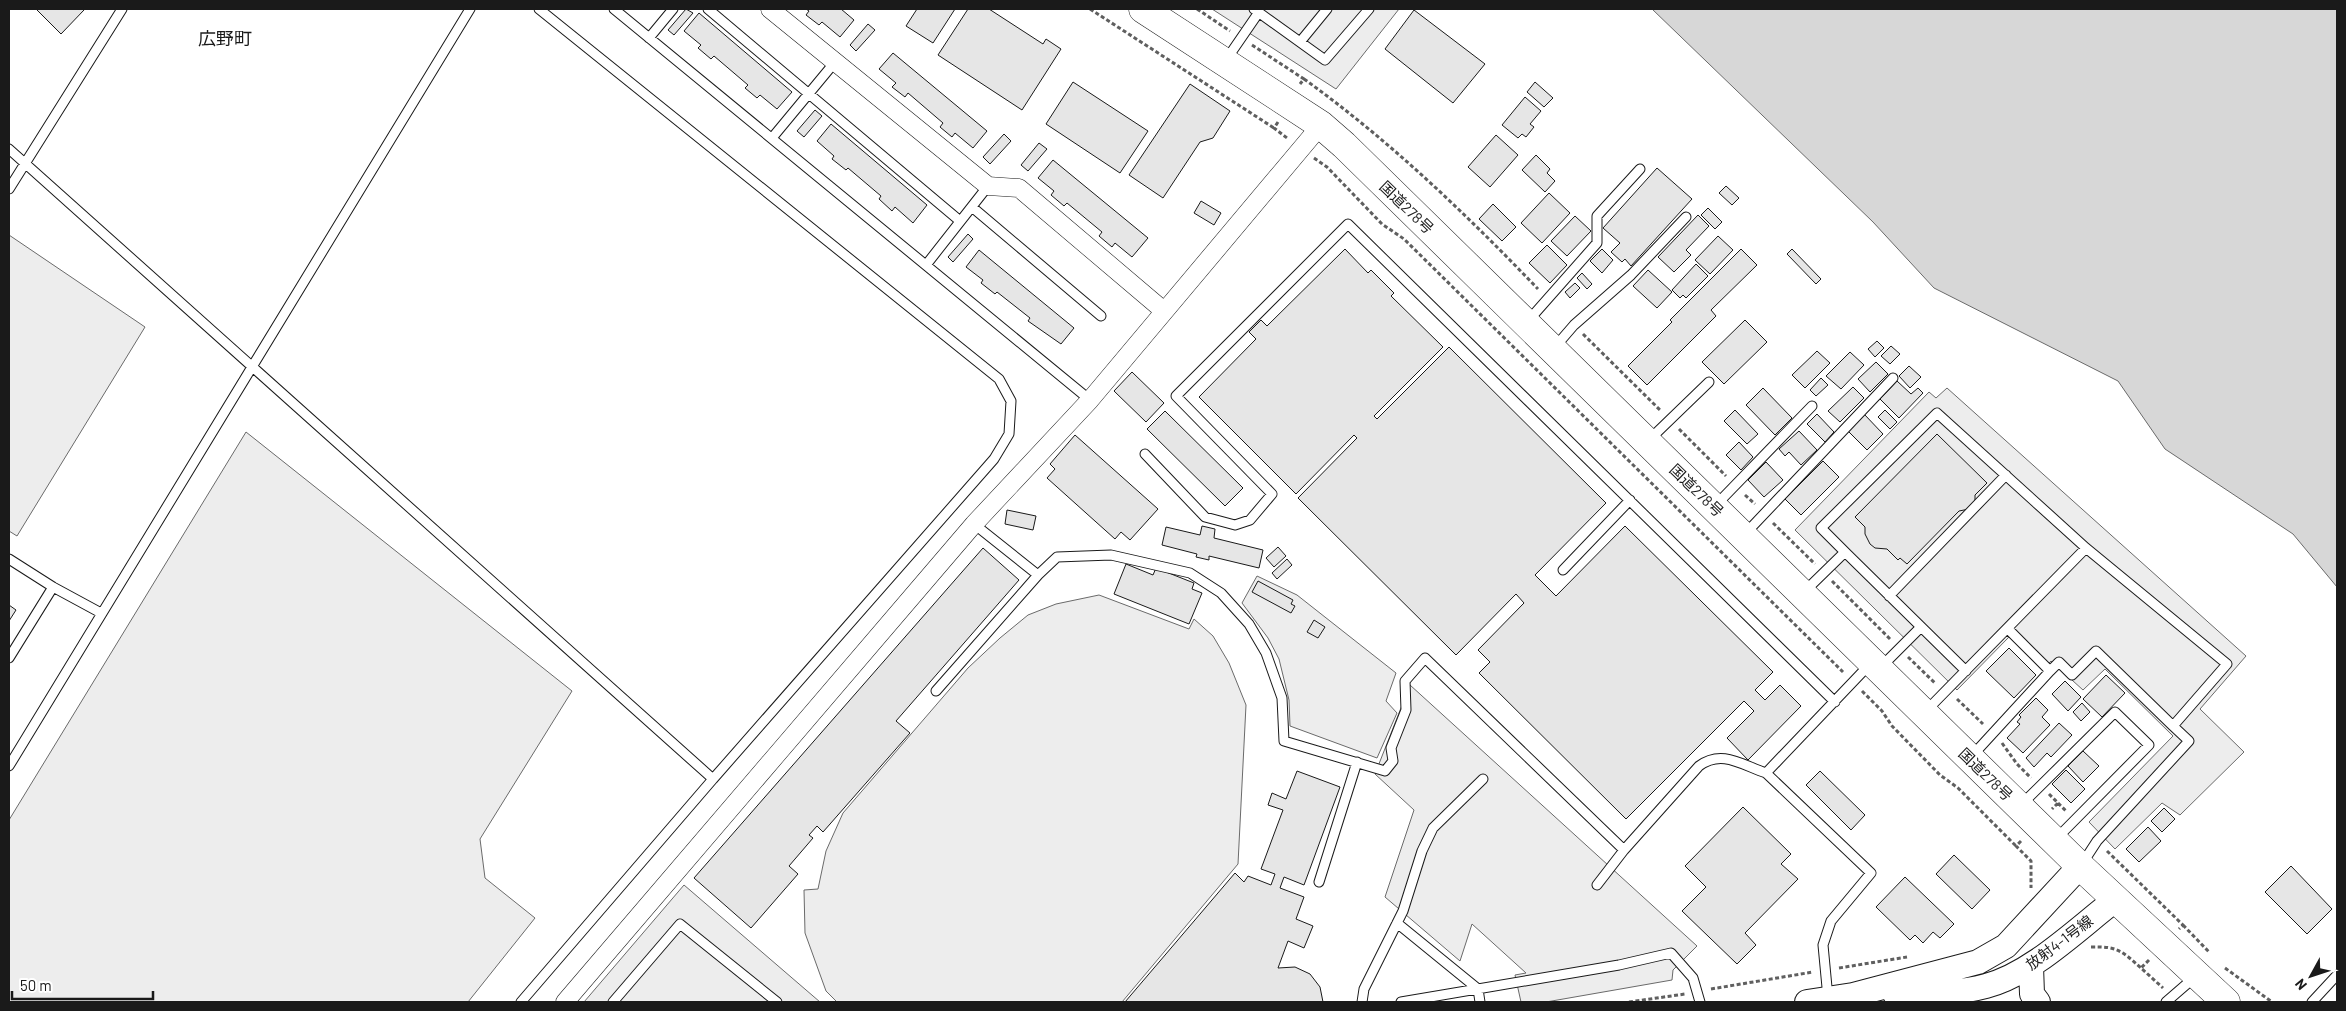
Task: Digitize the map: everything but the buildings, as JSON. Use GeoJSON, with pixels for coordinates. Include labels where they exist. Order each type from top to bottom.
{"type":"FeatureCollection","features":[{"type":"Feature","properties":{"kind":"highway","name":"国道278号"},"geometry":{"type":"LineString","coordinates":[[1147,10],[1321,125],[1344,145],[2115,900],[2165,946],[2211,966],[2226,1002]]}},
{"type":"Feature","properties":{"kind":"street"},"geometry":{"type":"LineString","coordinates":[[770,9],[988,186],[1019,188],[1164,311]]}},
{"type":"Feature","properties":{"kind":"street"},"geometry":{"type":"LineString","coordinates":[[565,1002],[974,524],[1090,400],[1321,125]]}},
{"type":"Feature","properties":{"kind":"street","name":"放射4-1号線"},"geometry":{"type":"LineString","coordinates":[[1817,1001],[1853,995],[1978,962],[2006,946],[2080,866]]}},
{"type":"Feature","properties":{"kind":"street","name":"放射4-1号線"},"geometry":{"type":"LineString","coordinates":[[1853,995],[1958,992],[1994,994],[2115,900]]}},
{"type":"Feature","properties":{"kind":"street"},"geometry":{"type":"LineString","coordinates":[[2031,966],[2032,994],[2038,1002]]}},
{"type":"Feature","properties":{"kind":"lane"},"geometry":{"type":"LineString","coordinates":[[9,189],[121,9]]}},
{"type":"Feature","properties":{"kind":"lane"},"geometry":{"type":"LineString","coordinates":[[10,760],[254,366],[470,9]]}},
{"type":"Feature","properties":{"kind":"lane"},"geometry":{"type":"LineString","coordinates":[[521,1002],[713,779],[994,459],[1009,434],[1011,401],[999,379],[540,9]]}},
{"type":"Feature","properties":{"kind":"lane"},"geometry":{"type":"LineString","coordinates":[[614,9],[1090,400]]}},
{"type":"Feature","properties":{"kind":"lane"},"geometry":{"type":"LineString","coordinates":[[649,38],[673,9]]}},
{"type":"Feature","properties":{"kind":"lane"},"geometry":{"type":"LineString","coordinates":[[708,9],[960,221]]}},
{"type":"Feature","properties":{"kind":"lane"},"geometry":{"type":"LineString","coordinates":[[1300,42],[1327,9]]}},
{"type":"Feature","properties":{"kind":"lane"},"geometry":{"type":"LineString","coordinates":[[1225,62],[1262,11],[1325,60],[1369,9]]}},
{"type":"Feature","properties":{"kind":"lane"},"geometry":{"type":"LineString","coordinates":[[772,138],[835,62]]}},
{"type":"Feature","properties":{"kind":"lane"},"geometry":{"type":"LineString","coordinates":[[9,148],[713,779]]}},
{"type":"Feature","properties":{"kind":"lane"},"geometry":{"type":"LineString","coordinates":[[1526,323],[1597,243],[1597,216],[1640,169]]}},
{"type":"Feature","properties":{"kind":"lane"},"geometry":{"type":"LineString","coordinates":[[926,265],[988,186]]}},
{"type":"Feature","properties":{"kind":"lane"},"geometry":{"type":"LineString","coordinates":[[972,207],[1101,316]]}},
{"type":"Feature","properties":{"kind":"lane"},"geometry":{"type":"LineString","coordinates":[[1553,349],[1574,325],[1631,275],[1686,217]]}},
{"type":"Feature","properties":{"kind":"lane"},"geometry":{"type":"LineString","coordinates":[[1145,454],[1205,517],[1236,525],[1250,520],[1272,494],[1176,396],[1348,224],[1835,702]]}},
{"type":"Feature","properties":{"kind":"lane"},"geometry":{"type":"LineString","coordinates":[[1743,536],[1893,378]]}},
{"type":"Feature","properties":{"kind":"lane"},"geometry":{"type":"LineString","coordinates":[[1647,442],[1709,382]]}},
{"type":"Feature","properties":{"kind":"lane"},"geometry":{"type":"LineString","coordinates":[[1714,507],[1812,406]]}},
{"type":"Feature","properties":{"kind":"lane"},"geometry":{"type":"LineString","coordinates":[[1966,671],[1821,528],[1937,413],[2086,548],[2227,664],[2173,726]]}},
{"type":"Feature","properties":{"kind":"lane"},"geometry":{"type":"LineString","coordinates":[[1889,596],[2006,475]]}},
{"type":"Feature","properties":{"kind":"lane"},"geometry":{"type":"LineString","coordinates":[[1564,570],[1630,500]]}},
{"type":"Feature","properties":{"kind":"lane"},"geometry":{"type":"LineString","coordinates":[[974,524],[1038,575]]}},
{"type":"Feature","properties":{"kind":"lane"},"geometry":{"type":"LineString","coordinates":[[1924,713],[2086,548]]}},
{"type":"Feature","properties":{"kind":"lane"},"geometry":{"type":"LineString","coordinates":[[1803,594],[1845,552]]}},
{"type":"Feature","properties":{"kind":"lane"},"geometry":{"type":"LineString","coordinates":[[936,691],[1038,575],[1057,557],[1111,555],[1190,573],[1221,593],[1249,624],[1266,653],[1282,698],[1284,740],[1385,771],[1393,761],[1391,748],[1406,710],[1405,681],[1425,658],[1624,850]]}},
{"type":"Feature","properties":{"kind":"lane"},"geometry":{"type":"LineString","coordinates":[[9,558],[53,587],[101,613]]}},
{"type":"Feature","properties":{"kind":"lane"},"geometry":{"type":"LineString","coordinates":[[9,658],[53,587]]}},
{"type":"Feature","properties":{"kind":"lane"},"geometry":{"type":"LineString","coordinates":[[1766,773],[1853,682],[1899,648],[1921,627]]}},
{"type":"Feature","properties":{"kind":"lane"},"geometry":{"type":"LineString","coordinates":[[2008,629],[2050,671]]}},
{"type":"Feature","properties":{"kind":"lane"},"geometry":{"type":"LineString","coordinates":[[1970,758],[2059,662],[2072,675],[2096,651],[2189,741],[2097,842],[2080,866]]}},
{"type":"Feature","properties":{"kind":"lane"},"geometry":{"type":"LineString","coordinates":[[2115,712],[2149,745],[2075,820],[2037,824],[2040,786],[2115,712]]}},
{"type":"Feature","properties":{"kind":"lane"},"geometry":{"type":"LineString","coordinates":[[1597,885],[1624,850],[1699,766],[1709,758],[1721,757],[1766,773],[1871,873],[1831,921],[1823,945],[1817,1001]]}},
{"type":"Feature","properties":{"kind":"lane"},"geometry":{"type":"LineString","coordinates":[[1320,882],[1357,762]]}},
{"type":"Feature","properties":{"kind":"lane"},"geometry":{"type":"LineString","coordinates":[[1362,1002],[1364,989],[1403,911],[1422,851],[1433,828],[1482,779]]}},
{"type":"Feature","properties":{"kind":"lane"},"geometry":{"type":"LineString","coordinates":[[1397,923],[1478,989],[1480,1002]]}},
{"type":"Feature","properties":{"kind":"lane"},"geometry":{"type":"LineString","coordinates":[[613,1002],[680,924],[777,1002]]}},
{"type":"Feature","properties":{"kind":"lane"},"geometry":{"type":"LineString","coordinates":[[1401,1002],[1671,954],[1693,978],[1700,1002]]}},
{"type":"Feature","properties":{"kind":"lane"},"geometry":{"type":"LineString","coordinates":[[2169,1000],[2211,966]]}},
{"type":"Feature","properties":{"kind":"lane"},"geometry":{"type":"LineString","coordinates":[[2312,1002],[2337,975]]}},
{"type":"Feature","properties":{"kind":"path"},"geometry":{"type":"LineString","coordinates":[[1090,9],[1274,128],[1327,167],[1382,224],[1404,238],[1882,711],[1892,726],[1926,761],[1958,788],[2016,846]]}},
{"type":"Feature","properties":{"kind":"path"},"geometry":{"type":"LineString","coordinates":[[1197,9],[1348,110],[1398,154],[1547,298]]}},
{"type":"Feature","properties":{"kind":"path"},"geometry":{"type":"LineString","coordinates":[[1274,128],[1304,79]]}},
{"type":"Feature","properties":{"kind":"path"},"geometry":{"type":"LineString","coordinates":[[1574,325],[1936,685],[1962,703],[1993,734],[2017,764],[2075,820]]}},
{"type":"Feature","properties":{"kind":"path"},"geometry":{"type":"LineString","coordinates":[[2037,824],[2058,803]]}},
{"type":"Feature","properties":{"kind":"path"},"geometry":{"type":"LineString","coordinates":[[2097,842],[2183,925],[2211,966],[2272,1002]]}},
{"type":"Feature","properties":{"kind":"path"},"geometry":{"type":"LineString","coordinates":[[2169,1000],[2141,968],[2165,946],[2183,925]]}},
{"type":"Feature","properties":{"kind":"shaded area"},"geometry":{"type":"Polygon","coordinates":[[[1212,9],[1399,9],[1336,89],[1212,9]]]}},
{"type":"Feature","properties":{"kind":"shaded area"},"geometry":{"type":"Polygon","coordinates":[[[1652,9],[2337,9],[2337,587],[2293,534],[2165,449],[2118,381],[1934,288],[1873,222],[1652,9]]]}},
{"type":"Feature","properties":{"kind":"shaded area"},"geometry":{"type":"Polygon","coordinates":[[[9,235],[145,327],[17,536],[9,531],[9,235]]]}},
{"type":"Feature","properties":{"kind":"shaded area"},"geometry":{"type":"Polygon","coordinates":[[[1947,388],[2246,656],[2200,709],[2244,752],[2180,815],[2162,803],[2115,849],[2089,822],[2173,736],[2105,669],[2083,690],[2051,661],[2043,669],[2009,637],[1957,690],[1795,530],[1929,392],[1936,398],[1947,388]]]}},
{"type":"Feature","properties":{"kind":"shaded area"},"geometry":{"type":"Polygon","coordinates":[[[246,432],[572,691],[480,839],[485,878],[535,918],[468,1002],[9,1002],[9,820],[246,432]]]}},
{"type":"Feature","properties":{"kind":"shaded area"},"geometry":{"type":"Polygon","coordinates":[[[1257,576],[1297,595],[1396,673],[1386,701],[1397,713],[1377,758],[1290,726],[1289,700],[1279,659],[1268,638],[1242,603],[1257,576]]]}},
{"type":"Feature","properties":{"kind":"shaded area"},"geometry":{"type":"Polygon","coordinates":[[[1099,595],[1189,629],[1194,619],[1213,636],[1229,663],[1246,705],[1238,864],[1122,1002],[837,1002],[826,991],[805,933],[804,890],[818,889],[826,851],[843,813],[968,668],[1000,638],[1028,615],[1056,604],[1099,595]]]}},
{"type":"Feature","properties":{"kind":"shaded area"},"geometry":{"type":"Polygon","coordinates":[[[1410,685],[1697,946],[1673,970],[1672,980],[1546,1002],[1521,1002],[1515,975],[1526,973],[1472,924],[1460,961],[1385,897],[1414,810],[1375,774],[1410,685]]]}},
{"type":"Feature","properties":{"kind":"shaded area"},"geometry":{"type":"Polygon","coordinates":[[[684,885],[820,1002],[584,1002],[684,885]]]}},
{"type":"Feature","properties":{"kind":"district","name":"広野町"},"geometry":{"type":"Point","coordinates":[225,38]}}]}
